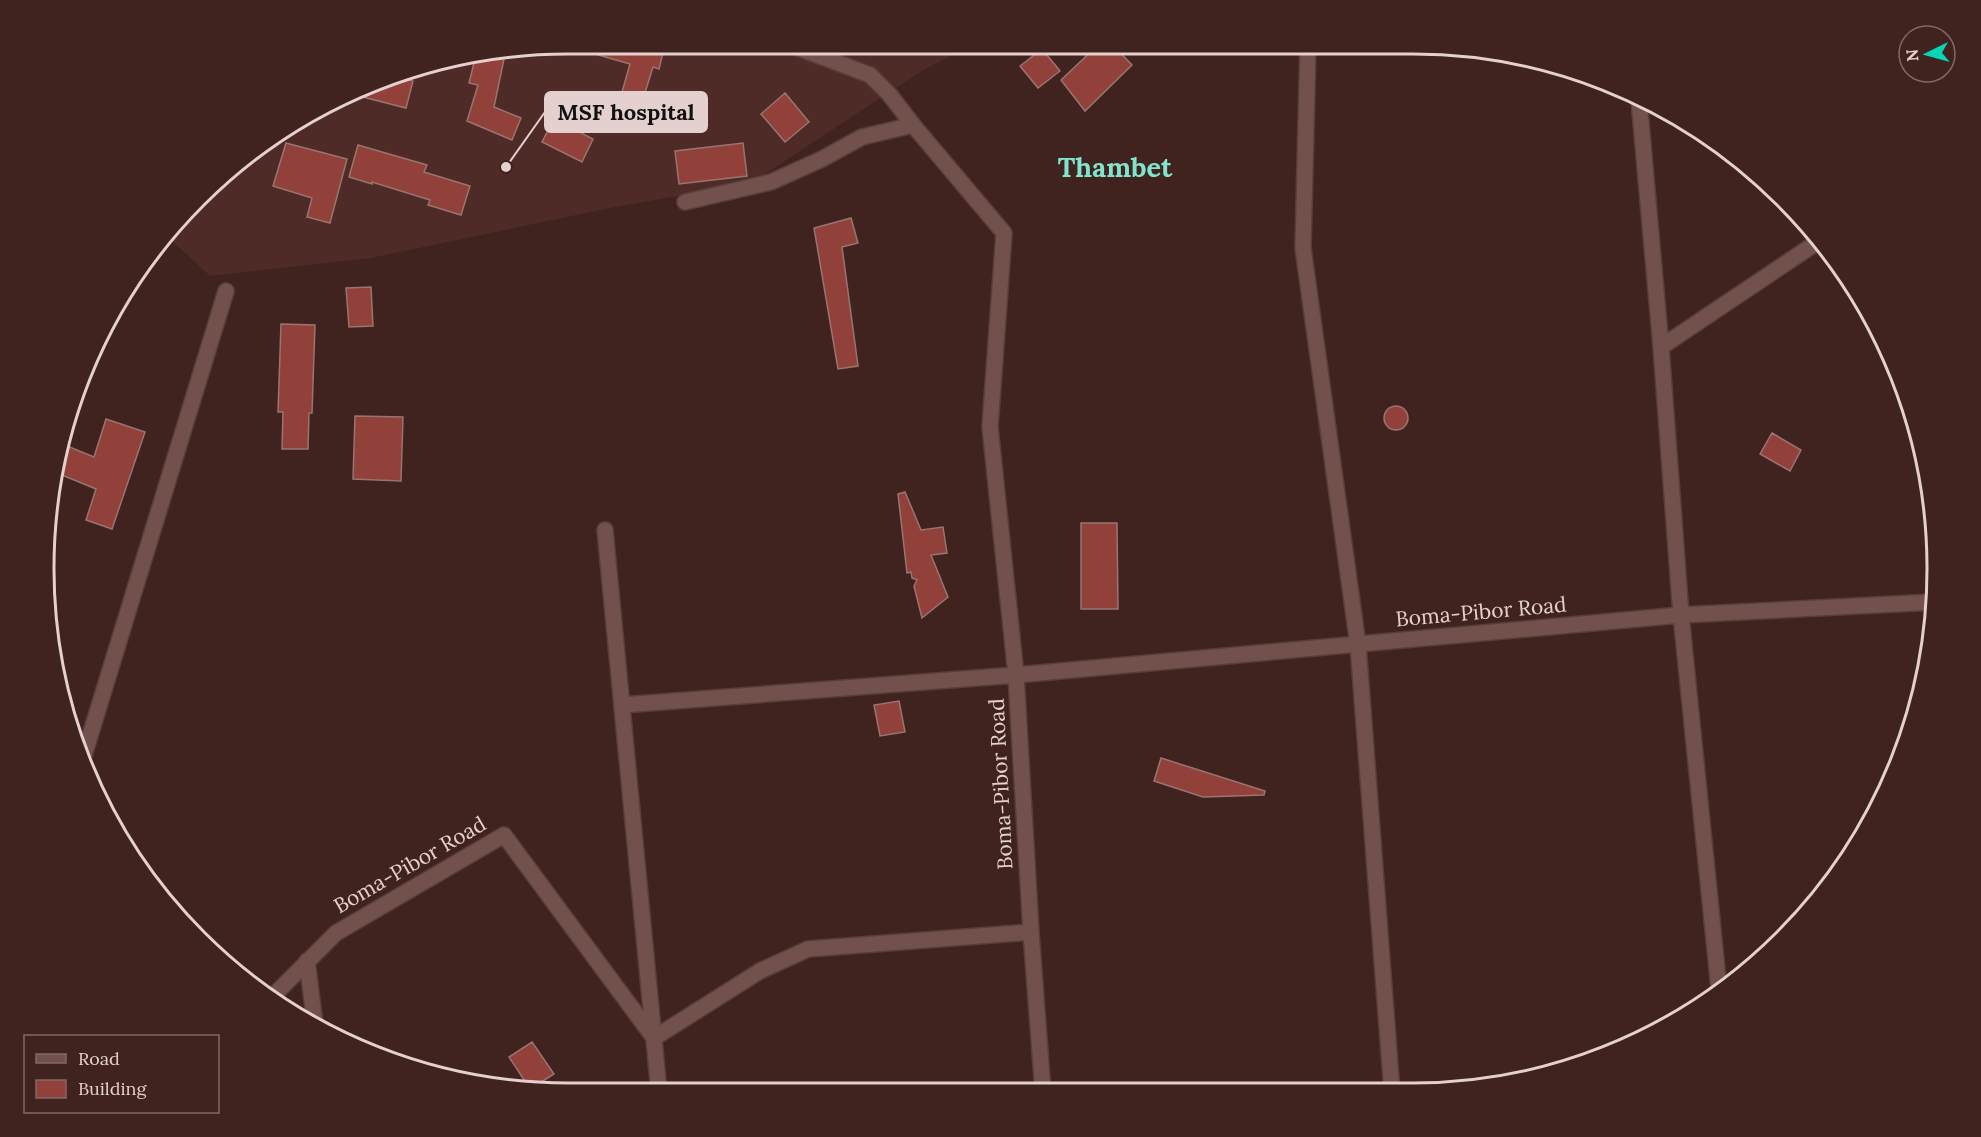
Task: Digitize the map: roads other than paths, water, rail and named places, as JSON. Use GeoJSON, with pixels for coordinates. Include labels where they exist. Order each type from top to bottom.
{"type":"FeatureCollection","features":[{"type":"Feature","properties":{"kind":"street"},"geometry":{"type":"LineString","coordinates":[[622,705],[1016,675],[990,427],[1004,233],[890,95],[870,75],[814,54]]}},
{"type":"Feature","properties":{"kind":"street"},"geometry":{"type":"LineString","coordinates":[[1308,54],[1303,248],[1358,645],[1391,1083]]}},
{"type":"Feature","properties":{"kind":"street"},"geometry":{"type":"LineString","coordinates":[[1640,107],[1661,347],[1681,615],[1718,982]]}},
{"type":"Feature","properties":{"kind":"street"},"geometry":{"type":"LineString","coordinates":[[685,202],[771,182],[822,159],[862,137],[913,125]]}},
{"type":"Feature","properties":{"kind":"street"},"geometry":{"type":"LineString","coordinates":[[1661,347],[1813,246]]}},
{"type":"Feature","properties":{"kind":"street"},"geometry":{"type":"LineString","coordinates":[[86,748],[226,291]]}},
{"type":"Feature","properties":{"kind":"street"},"geometry":{"type":"LineString","coordinates":[[604,530],[658,1083]]}},
{"type":"Feature","properties":{"kind":"street","name":"Boma-Pibor Road"},"geometry":{"type":"LineString","coordinates":[[1042,1083],[1030,932],[1016,675],[1681,615],[1926,602]]}},
{"type":"Feature","properties":{"kind":"street","name":"Boma-Pibor Road"},"geometry":{"type":"LineString","coordinates":[[277,992],[336,933],[504,835],[654,1038]]}},
{"type":"Feature","properties":{"kind":"street"},"geometry":{"type":"LineString","coordinates":[[654,1038],[760,971],[808,949],[1030,932]]}},
{"type":"Feature","properties":{"kind":"street"},"geometry":{"type":"LineString","coordinates":[[307,961],[314,1016]]}},
{"type":"Feature","properties":{"kind":"place","name":"MSF hospital"},"geometry":{"type":"Point","coordinates":[506,167]}},
{"type":"Feature","properties":{"kind":"district","name":"Thambet"},"geometry":{"type":"Point","coordinates":[1115,168]}}]}
